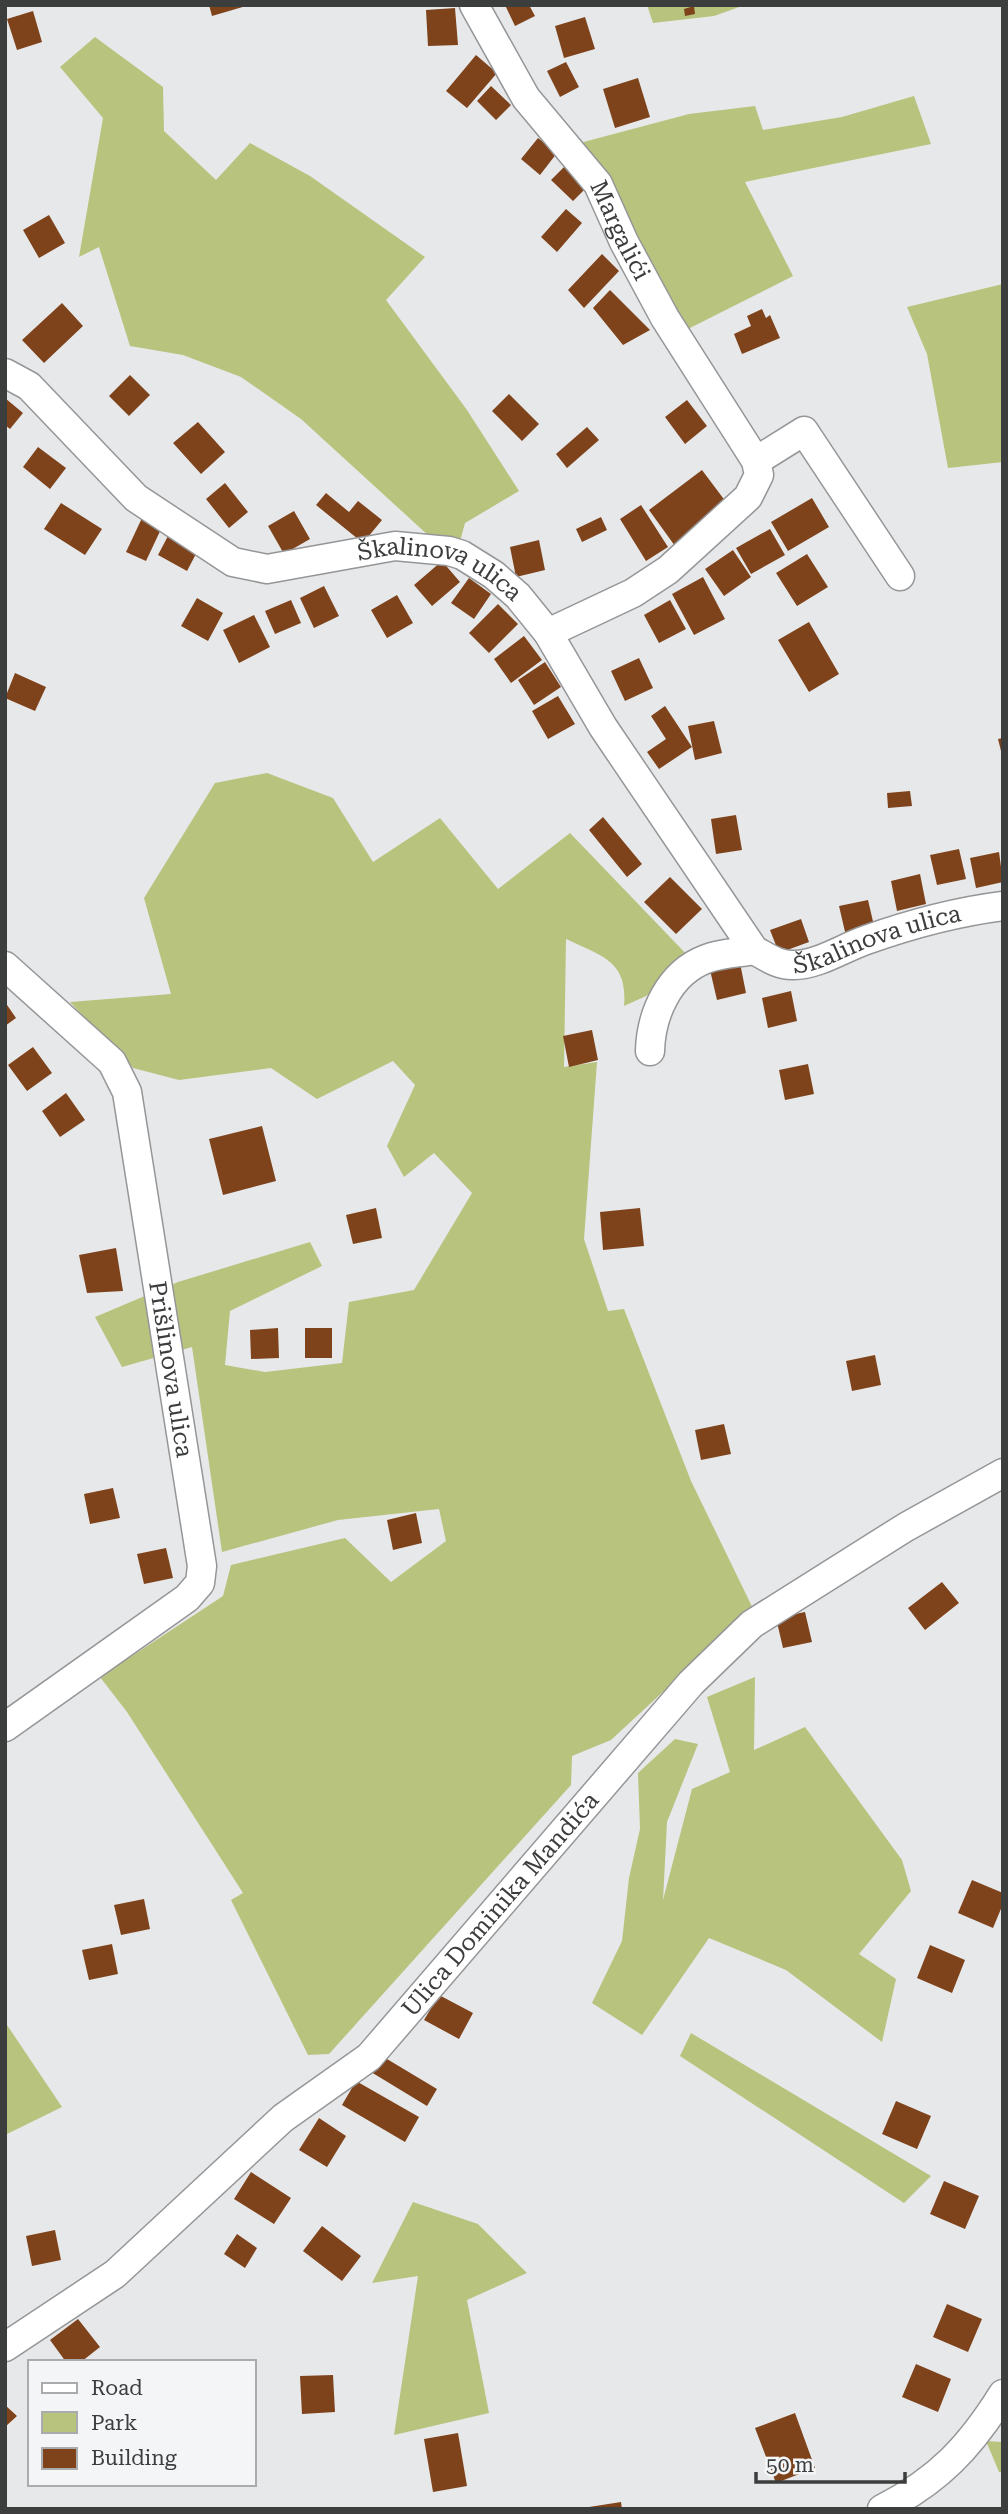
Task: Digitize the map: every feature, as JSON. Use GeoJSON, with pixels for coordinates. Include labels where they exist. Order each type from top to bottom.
{"type":"FeatureCollection","features":[{"type":"Feature","properties":{"kind":"street","name":"Margalići"},"geometry":{"type":"LineString","coordinates":[[474,5],[526,98],[598,184],[624,242],[665,318],[756,461]]}},
{"type":"Feature","properties":{"kind":"street","name":"Škalinova ulica"},"geometry":{"type":"LineString","coordinates":[[5,373],[29,386],[47,402],[136,498],[233,562],[254,569],[267,569],[395,546],[449,551],[461,555],[494,575],[518,596],[548,633],[603,727],[754,950],[781,964],[805,964],[890,931],[943,915],[1003,906]]}},
{"type":"Feature","properties":{"kind":"street"},"geometry":{"type":"LineString","coordinates":[[548,633],[633,593],[668,569],[748,497],[759,475],[756,461],[804,431],[900,576]]}},
{"type":"Feature","properties":{"kind":"street","name":"Škalinova ulica"},"geometry":{"type":"LineString","coordinates":[[650,1051],[654,1018],[684,972],[708,958],[754,950]]}},
{"type":"Feature","properties":{"kind":"street","name":"Prišlinova ulica"},"geometry":{"type":"LineString","coordinates":[[5,966],[112,1062],[127,1092],[202,1566],[200,1583],[187,1598],[5,1727]]}},
{"type":"Feature","properties":{"kind":"street","name":"Ulica Dominika Mandića"},"geometry":{"type":"LineString","coordinates":[[5,2347],[115,2274],[283,2118],[369,2057],[691,1683],[752,1625],[1001,1469]]}},
{"type":"Feature","properties":{"kind":"street"},"geometry":{"type":"LineString","coordinates":[[881,2509],[918,2490],[943,2472],[1003,2395]]}},
{"type":"Feature","properties":{"kind":"green space"},"geometry":{"type":"Polygon","coordinates":[[[647,5],[745,5],[714,16],[653,23],[647,5]]]}},
{"type":"Feature","properties":{"kind":"green space"},"geometry":{"type":"Polygon","coordinates":[[[95,37],[163,87],[164,131],[216,180],[250,143],[310,176],[425,257],[386,300],[467,410],[519,491],[465,523],[459,545],[429,536],[301,419],[241,377],[183,355],[130,346],[99,247],[79,257],[103,118],[60,67],[95,37]]]}},
{"type":"Feature","properties":{"kind":"green space"},"geometry":{"type":"Polygon","coordinates":[[[914,96],[931,144],[745,182],[793,276],[682,332],[576,144],[689,114],[755,106],[763,130],[842,117],[914,96]]]}},
{"type":"Feature","properties":{"kind":"green space"},"geometry":{"type":"Polygon","coordinates":[[[1003,284],[1003,462],[948,468],[927,354],[907,307],[1003,284]]]}},
{"type":"Feature","properties":{"kind":"green space"},"geometry":{"type":"Polygon","coordinates":[[[267,773],[333,798],[373,862],[440,818],[498,889],[570,833],[691,959],[646,996],[624,1006],[622,979],[617,969],[601,956],[566,939],[564,1067],[597,1062],[584,1239],[608,1311],[624,1309],[691,1481],[761,1625],[732,1628],[611,1740],[572,1756],[571,1785],[329,2054],[308,2055],[231,1900],[243,1893],[127,1712],[100,1677],[223,1596],[231,1565],[345,1538],[391,1582],[446,1541],[439,1509],[338,1520],[222,1552],[192,1347],[122,1367],[95,1317],[178,1282],[310,1242],[322,1266],[230,1311],[225,1365],[265,1372],[342,1363],[349,1302],[414,1290],[472,1193],[434,1153],[404,1177],[387,1146],[415,1085],[393,1061],[317,1099],[271,1068],[179,1080],[133,1068],[70,1002],[171,994],[144,898],[215,783],[267,773]]]}},
{"type":"Feature","properties":{"kind":"green space"},"geometry":{"type":"Polygon","coordinates":[[[755,1677],[754,1750],[805,1727],[902,1860],[911,1891],[859,1954],[896,1979],[882,2042],[786,1970],[709,1938],[642,2035],[592,2003],[622,1941],[629,1878],[640,1829],[638,1773],[675,1739],[698,1744],[667,1822],[663,1900],[692,1789],[730,1772],[707,1697],[755,1677]]]}},
{"type":"Feature","properties":{"kind":"green space"},"geometry":{"type":"Polygon","coordinates":[[[5,2022],[62,2107],[5,2135],[5,2022]]]}},
{"type":"Feature","properties":{"kind":"green space"},"geometry":{"type":"Polygon","coordinates":[[[691,2033],[931,2176],[904,2203],[680,2056],[691,2033]]]}},
{"type":"Feature","properties":{"kind":"green space"},"geometry":{"type":"Polygon","coordinates":[[[413,2202],[478,2224],[527,2273],[467,2300],[489,2413],[394,2435],[418,2276],[372,2283],[413,2202]]]}},
{"type":"Feature","properties":{"kind":"green space"},"geometry":{"type":"Polygon","coordinates":[[[986,2441],[1003,2442],[1003,2472],[999,2472],[986,2441]]]}},
{"type":"Feature","properties":{"kind":"building"},"geometry":{"type":"Polygon","coordinates":[[[209,5],[246,5],[246,6],[212,16],[209,5]]]}},
{"type":"Feature","properties":{"kind":"building"},"geometry":{"type":"Polygon","coordinates":[[[505,5],[529,5],[535,16],[515,26],[505,5]]]}},
{"type":"Feature","properties":{"kind":"building"},"geometry":{"type":"Polygon","coordinates":[[[694,6],[695,14],[685,16],[684,9],[694,6]]]}},
{"type":"Feature","properties":{"kind":"building"},"geometry":{"type":"Polygon","coordinates":[[[455,8],[458,45],[428,46],[426,10],[455,8]]]}},
{"type":"Feature","properties":{"kind":"building"},"geometry":{"type":"Polygon","coordinates":[[[33,11],[42,42],[17,50],[7,19],[33,11]]]}},
{"type":"Feature","properties":{"kind":"building"},"geometry":{"type":"Polygon","coordinates":[[[585,17],[595,49],[564,58],[555,26],[585,17]]]}},
{"type":"Feature","properties":{"kind":"building"},"geometry":{"type":"Polygon","coordinates":[[[476,55],[497,73],[467,108],[446,91],[476,55]]]}},
{"type":"Feature","properties":{"kind":"building"},"geometry":{"type":"Polygon","coordinates":[[[566,62],[579,87],[560,97],[547,71],[566,62]]]}},
{"type":"Feature","properties":{"kind":"building"},"geometry":{"type":"Polygon","coordinates":[[[638,78],[650,117],[615,128],[603,89],[638,78]]]}},
{"type":"Feature","properties":{"kind":"building"},"geometry":{"type":"Polygon","coordinates":[[[491,86],[511,105],[496,120],[477,101],[491,86]]]}},
{"type":"Feature","properties":{"kind":"building"},"geometry":{"type":"Polygon","coordinates":[[[538,138],[557,153],[540,175],[521,159],[538,138]]]}},
{"type":"Feature","properties":{"kind":"building"},"geometry":{"type":"Polygon","coordinates":[[[565,166],[586,188],[573,201],[551,180],[565,166]]]}},
{"type":"Feature","properties":{"kind":"building"},"geometry":{"type":"Polygon","coordinates":[[[566,209],[582,223],[557,252],[541,237],[566,209]]]}},
{"type":"Feature","properties":{"kind":"building"},"geometry":{"type":"Polygon","coordinates":[[[49,215],[65,243],[39,258],[23,230],[49,215]]]}},
{"type":"Feature","properties":{"kind":"building"},"geometry":{"type":"Polygon","coordinates":[[[602,254],[619,271],[584,308],[568,290],[602,254]]]}},
{"type":"Feature","properties":{"kind":"building"},"geometry":{"type":"Polygon","coordinates":[[[610,290],[650,330],[623,345],[593,308],[610,290]]]}},
{"type":"Feature","properties":{"kind":"building"},"geometry":{"type":"Polygon","coordinates":[[[62,303],[83,326],[44,363],[22,340],[62,303]]]}},
{"type":"Feature","properties":{"kind":"building"},"geometry":{"type":"Polygon","coordinates":[[[762,309],[766,318],[770,315],[780,338],[742,354],[734,334],[751,326],[747,316],[762,309]]]}},
{"type":"Feature","properties":{"kind":"building"},"geometry":{"type":"Polygon","coordinates":[[[130,375],[150,395],[129,416],[109,396],[130,375]]]}},
{"type":"Feature","properties":{"kind":"building"},"geometry":{"type":"Polygon","coordinates":[[[509,394],[539,424],[522,441],[492,411],[509,394]]]}},
{"type":"Feature","properties":{"kind":"building"},"geometry":{"type":"Polygon","coordinates":[[[5,398],[23,413],[10,429],[5,425],[5,398]]]}},
{"type":"Feature","properties":{"kind":"building"},"geometry":{"type":"Polygon","coordinates":[[[687,400],[707,426],[685,444],[665,417],[687,400]]]}},
{"type":"Feature","properties":{"kind":"building"},"geometry":{"type":"Polygon","coordinates":[[[198,422],[225,452],[201,474],[173,443],[198,422]]]}},
{"type":"Feature","properties":{"kind":"building"},"geometry":{"type":"Polygon","coordinates":[[[587,427],[599,440],[567,468],[556,454],[587,427]]]}},
{"type":"Feature","properties":{"kind":"building"},"geometry":{"type":"Polygon","coordinates":[[[38,447],[66,468],[50,489],[23,467],[38,447]]]}},
{"type":"Feature","properties":{"kind":"building"},"geometry":{"type":"Polygon","coordinates":[[[702,470],[729,506],[675,546],[649,510],[702,470]]]}},
{"type":"Feature","properties":{"kind":"building"},"geometry":{"type":"Polygon","coordinates":[[[225,483],[248,512],[229,528],[206,499],[225,483]]]}},
{"type":"Feature","properties":{"kind":"building"},"geometry":{"type":"Polygon","coordinates":[[[326,493],[349,512],[358,501],[382,520],[363,543],[316,505],[326,493]]]}},
{"type":"Feature","properties":{"kind":"building"},"geometry":{"type":"Polygon","coordinates":[[[812,498],[829,527],[788,551],[771,522],[812,498]]]}},
{"type":"Feature","properties":{"kind":"building"},"geometry":{"type":"Polygon","coordinates":[[[61,503],[102,529],[85,555],[44,529],[61,503]]]}},
{"type":"Feature","properties":{"kind":"building"},"geometry":{"type":"Polygon","coordinates":[[[641,505],[668,547],[646,561],[620,519],[641,505]]]}},
{"type":"Feature","properties":{"kind":"building"},"geometry":{"type":"Polygon","coordinates":[[[294,511],[310,539],[284,554],[268,526],[294,511]]]}},
{"type":"Feature","properties":{"kind":"building"},"geometry":{"type":"Polygon","coordinates":[[[601,517],[607,530],[582,542],[576,529],[601,517]]]}},
{"type":"Feature","properties":{"kind":"building"},"geometry":{"type":"Polygon","coordinates":[[[142,518],[162,527],[146,561],[126,552],[142,518]]]}},
{"type":"Feature","properties":{"kind":"building"},"geometry":{"type":"Polygon","coordinates":[[[770,529],[785,555],[751,574],[736,548],[770,529]]]}},
{"type":"Feature","properties":{"kind":"building"},"geometry":{"type":"Polygon","coordinates":[[[168,536],[197,552],[187,571],[158,555],[168,536]]]}},
{"type":"Feature","properties":{"kind":"building"},"geometry":{"type":"Polygon","coordinates":[[[539,540],[545,570],[516,577],[510,547],[539,540]]]}},
{"type":"Feature","properties":{"kind":"building"},"geometry":{"type":"Polygon","coordinates":[[[733,550],[751,577],[724,596],[705,569],[733,550]]]}},
{"type":"Feature","properties":{"kind":"building"},"geometry":{"type":"Polygon","coordinates":[[[807,554],[828,587],[797,606],[776,573],[807,554]]]}},
{"type":"Feature","properties":{"kind":"building"},"geometry":{"type":"Polygon","coordinates":[[[442,561],[460,582],[432,606],[414,585],[442,561]]]}},
{"type":"Feature","properties":{"kind":"building"},"geometry":{"type":"Polygon","coordinates":[[[703,577],[725,619],[694,635],[672,594],[703,577]]]}},
{"type":"Feature","properties":{"kind":"building"},"geometry":{"type":"Polygon","coordinates":[[[469,578],[491,594],[474,619],[451,603],[469,578]]]}},
{"type":"Feature","properties":{"kind":"building"},"geometry":{"type":"Polygon","coordinates":[[[324,586],[339,616],[314,628],[300,598],[324,586]]]}},
{"type":"Feature","properties":{"kind":"building"},"geometry":{"type":"Polygon","coordinates":[[[397,595],[413,623],[387,638],[371,610],[397,595]]]}},
{"type":"Feature","properties":{"kind":"building"},"geometry":{"type":"Polygon","coordinates":[[[197,598],[223,613],[208,641],[181,626],[197,598]]]}},
{"type":"Feature","properties":{"kind":"building"},"geometry":{"type":"Polygon","coordinates":[[[291,600],[301,623],[275,634],[265,611],[291,600]]]}},
{"type":"Feature","properties":{"kind":"building"},"geometry":{"type":"Polygon","coordinates":[[[670,600],[686,629],[659,643],[644,615],[670,600]]]}},
{"type":"Feature","properties":{"kind":"building"},"geometry":{"type":"Polygon","coordinates":[[[498,604],[518,624],[489,653],[469,633],[498,604]]]}},
{"type":"Feature","properties":{"kind":"building"},"geometry":{"type":"Polygon","coordinates":[[[254,615],[270,647],[239,663],[223,630],[254,615]]]}},
{"type":"Feature","properties":{"kind":"building"},"geometry":{"type":"Polygon","coordinates":[[[809,622],[839,674],[809,692],[778,640],[809,622]]]}},
{"type":"Feature","properties":{"kind":"building"},"geometry":{"type":"Polygon","coordinates":[[[524,636],[542,660],[511,683],[494,659],[524,636]]]}},
{"type":"Feature","properties":{"kind":"building"},"geometry":{"type":"Polygon","coordinates":[[[639,658],[653,688],[625,701],[611,671],[639,658]]]}},
{"type":"Feature","properties":{"kind":"building"},"geometry":{"type":"Polygon","coordinates":[[[545,662],[561,687],[534,705],[518,680],[545,662]]]}},
{"type":"Feature","properties":{"kind":"building"},"geometry":{"type":"Polygon","coordinates":[[[15,673],[46,687],[35,711],[5,698],[15,673]]]}},
{"type":"Feature","properties":{"kind":"building"},"geometry":{"type":"Polygon","coordinates":[[[558,696],[575,724],[548,739],[532,711],[558,696]]]}},
{"type":"Feature","properties":{"kind":"building"},"geometry":{"type":"Polygon","coordinates":[[[665,706],[692,747],[659,769],[647,752],[666,739],[651,716],[665,706]]]}},
{"type":"Feature","properties":{"kind":"building"},"geometry":{"type":"Polygon","coordinates":[[[714,721],[722,753],[695,760],[688,726],[714,721]]]}},
{"type":"Feature","properties":{"kind":"building"},"geometry":{"type":"Polygon","coordinates":[[[1003,738],[1003,755],[1002,755],[998,739],[1003,738]]]}},
{"type":"Feature","properties":{"kind":"building"},"geometry":{"type":"Polygon","coordinates":[[[910,791],[912,806],[888,808],[887,793],[910,791]]]}},
{"type":"Feature","properties":{"kind":"building"},"geometry":{"type":"Polygon","coordinates":[[[736,815],[742,850],[716,854],[711,819],[736,815]]]}},
{"type":"Feature","properties":{"kind":"building"},"geometry":{"type":"Polygon","coordinates":[[[603,817],[642,864],[627,877],[589,830],[603,817]]]}},
{"type":"Feature","properties":{"kind":"building"},"geometry":{"type":"Polygon","coordinates":[[[959,849],[966,879],[937,885],[930,855],[959,849]]]}},
{"type":"Feature","properties":{"kind":"building"},"geometry":{"type":"Polygon","coordinates":[[[999,852],[1003,882],[976,888],[970,858],[999,852]]]}},
{"type":"Feature","properties":{"kind":"building"},"geometry":{"type":"Polygon","coordinates":[[[920,874],[926,904],[897,911],[891,881],[920,874]]]}},
{"type":"Feature","properties":{"kind":"building"},"geometry":{"type":"Polygon","coordinates":[[[670,877],[702,909],[676,934],[644,902],[670,877]]]}},
{"type":"Feature","properties":{"kind":"building"},"geometry":{"type":"Polygon","coordinates":[[[868,900],[875,930],[846,936],[839,906],[868,900]]]}},
{"type":"Feature","properties":{"kind":"building"},"geometry":{"type":"Polygon","coordinates":[[[801,919],[809,942],[779,953],[770,930],[801,919]]]}},
{"type":"Feature","properties":{"kind":"building"},"geometry":{"type":"Polygon","coordinates":[[[740,963],[746,993],[717,1000],[710,970],[740,963]]]}},
{"type":"Feature","properties":{"kind":"building"},"geometry":{"type":"Polygon","coordinates":[[[791,991],[797,1021],[768,1028],[762,998],[791,991]]]}},
{"type":"Feature","properties":{"kind":"building"},"geometry":{"type":"Polygon","coordinates":[[[5,1002],[16,1018],[5,1026],[5,1002]]]}},
{"type":"Feature","properties":{"kind":"building"},"geometry":{"type":"Polygon","coordinates":[[[592,1030],[598,1060],[569,1067],[563,1036],[592,1030]]]}},
{"type":"Feature","properties":{"kind":"building"},"geometry":{"type":"Polygon","coordinates":[[[33,1047],[52,1073],[27,1091],[8,1065],[33,1047]]]}},
{"type":"Feature","properties":{"kind":"building"},"geometry":{"type":"Polygon","coordinates":[[[808,1064],[814,1094],[785,1100],[779,1070],[808,1064]]]}},
{"type":"Feature","properties":{"kind":"building"},"geometry":{"type":"Polygon","coordinates":[[[66,1093],[85,1120],[60,1137],[42,1111],[66,1093]]]}},
{"type":"Feature","properties":{"kind":"building"},"geometry":{"type":"Polygon","coordinates":[[[262,1126],[276,1181],[223,1195],[209,1139],[262,1126]]]}},
{"type":"Feature","properties":{"kind":"building"},"geometry":{"type":"Polygon","coordinates":[[[376,1208],[382,1238],[353,1244],[346,1215],[376,1208]]]}},
{"type":"Feature","properties":{"kind":"building"},"geometry":{"type":"Polygon","coordinates":[[[640,1208],[644,1246],[603,1250],[600,1212],[640,1208]]]}},
{"type":"Feature","properties":{"kind":"building"},"geometry":{"type":"Polygon","coordinates":[[[116,1248],[123,1291],[87,1293],[79,1255],[116,1248]]]}},
{"type":"Feature","properties":{"kind":"building"},"geometry":{"type":"Polygon","coordinates":[[[278,1328],[279,1358],[251,1359],[250,1330],[278,1328]]]}},
{"type":"Feature","properties":{"kind":"building"},"geometry":{"type":"Polygon","coordinates":[[[305,1328],[332,1328],[332,1358],[305,1358],[305,1328]]]}},
{"type":"Feature","properties":{"kind":"building"},"geometry":{"type":"Polygon","coordinates":[[[875,1355],[881,1385],[852,1391],[846,1361],[875,1355]]]}},
{"type":"Feature","properties":{"kind":"building"},"geometry":{"type":"Polygon","coordinates":[[[724,1424],[731,1454],[701,1460],[695,1430],[724,1424]]]}},
{"type":"Feature","properties":{"kind":"building"},"geometry":{"type":"Polygon","coordinates":[[[113,1488],[120,1518],[90,1524],[84,1494],[113,1488]]]}},
{"type":"Feature","properties":{"kind":"building"},"geometry":{"type":"Polygon","coordinates":[[[416,1513],[422,1543],[393,1550],[387,1520],[416,1513]]]}},
{"type":"Feature","properties":{"kind":"building"},"geometry":{"type":"Polygon","coordinates":[[[166,1548],[173,1578],[144,1584],[137,1554],[166,1548]]]}},
{"type":"Feature","properties":{"kind":"building"},"geometry":{"type":"Polygon","coordinates":[[[942,1582],[959,1603],[925,1630],[908,1608],[942,1582]]]}},
{"type":"Feature","properties":{"kind":"building"},"geometry":{"type":"Polygon","coordinates":[[[805,1612],[812,1642],[783,1648],[776,1618],[805,1612]]]}},
{"type":"Feature","properties":{"kind":"building"},"geometry":{"type":"Polygon","coordinates":[[[972,1880],[1003,1893],[1003,1904],[993,1928],[958,1913],[972,1880]]]}},
{"type":"Feature","properties":{"kind":"building"},"geometry":{"type":"Polygon","coordinates":[[[144,1899],[150,1929],[121,1935],[114,1905],[144,1899]]]}},
{"type":"Feature","properties":{"kind":"building"},"geometry":{"type":"Polygon","coordinates":[[[112,1944],[118,1974],[89,1980],[82,1950],[112,1944]]]}},
{"type":"Feature","properties":{"kind":"building"},"geometry":{"type":"Polygon","coordinates":[[[930,1945],[965,1960],[952,1993],[917,1978],[930,1945]]]}},
{"type":"Feature","properties":{"kind":"building"},"geometry":{"type":"Polygon","coordinates":[[[439,1995],[473,2013],[459,2039],[424,2020],[439,1995]]]}},
{"type":"Feature","properties":{"kind":"building"},"geometry":{"type":"Polygon","coordinates":[[[382,2056],[437,2089],[427,2106],[371,2072],[382,2056]]]}},
{"type":"Feature","properties":{"kind":"building"},"geometry":{"type":"Polygon","coordinates":[[[356,2081],[419,2117],[405,2142],[342,2105],[356,2081]]]}},
{"type":"Feature","properties":{"kind":"building"},"geometry":{"type":"Polygon","coordinates":[[[896,2101],[931,2116],[917,2149],[882,2134],[896,2101]]]}},
{"type":"Feature","properties":{"kind":"building"},"geometry":{"type":"Polygon","coordinates":[[[319,2118],[346,2136],[327,2167],[299,2150],[319,2118]]]}},
{"type":"Feature","properties":{"kind":"building"},"geometry":{"type":"Polygon","coordinates":[[[251,2172],[291,2198],[274,2224],[234,2199],[251,2172]]]}},
{"type":"Feature","properties":{"kind":"building"},"geometry":{"type":"Polygon","coordinates":[[[944,2181],[979,2196],[965,2229],[930,2214],[944,2181]]]}},
{"type":"Feature","properties":{"kind":"building"},"geometry":{"type":"Polygon","coordinates":[[[322,2226],[361,2256],[342,2281],[303,2251],[322,2226]]]}},
{"type":"Feature","properties":{"kind":"building"},"geometry":{"type":"Polygon","coordinates":[[[55,2230],[61,2260],[32,2266],[26,2236],[55,2230]]]}},
{"type":"Feature","properties":{"kind":"building"},"geometry":{"type":"Polygon","coordinates":[[[237,2234],[257,2248],[245,2268],[224,2254],[237,2234]]]}},
{"type":"Feature","properties":{"kind":"building"},"geometry":{"type":"Polygon","coordinates":[[[947,2304],[982,2319],[968,2352],[933,2337],[947,2304]]]}},
{"type":"Feature","properties":{"kind":"building"},"geometry":{"type":"Polygon","coordinates":[[[78,2319],[100,2347],[84,2360],[65,2360],[50,2340],[78,2319]]]}},
{"type":"Feature","properties":{"kind":"building"},"geometry":{"type":"Polygon","coordinates":[[[916,2364],[951,2379],[938,2412],[902,2397],[916,2364]]]}},
{"type":"Feature","properties":{"kind":"building"},"geometry":{"type":"Polygon","coordinates":[[[333,2375],[335,2412],[302,2414],[300,2376],[333,2375]]]}},
{"type":"Feature","properties":{"kind":"building"},"geometry":{"type":"Polygon","coordinates":[[[5,2405],[17,2416],[5,2427],[5,2405]]]}},
{"type":"Feature","properties":{"kind":"building"},"geometry":{"type":"Polygon","coordinates":[[[795,2413],[815,2468],[776,2483],[755,2428],[795,2413]]]}},
{"type":"Feature","properties":{"kind":"building"},"geometry":{"type":"Polygon","coordinates":[[[458,2433],[467,2486],[433,2492],[424,2439],[458,2433]]]}},
{"type":"Feature","properties":{"kind":"building"},"geometry":{"type":"Polygon","coordinates":[[[621,2502],[622,2509],[589,2509],[589,2507],[621,2502]]]}}]}
